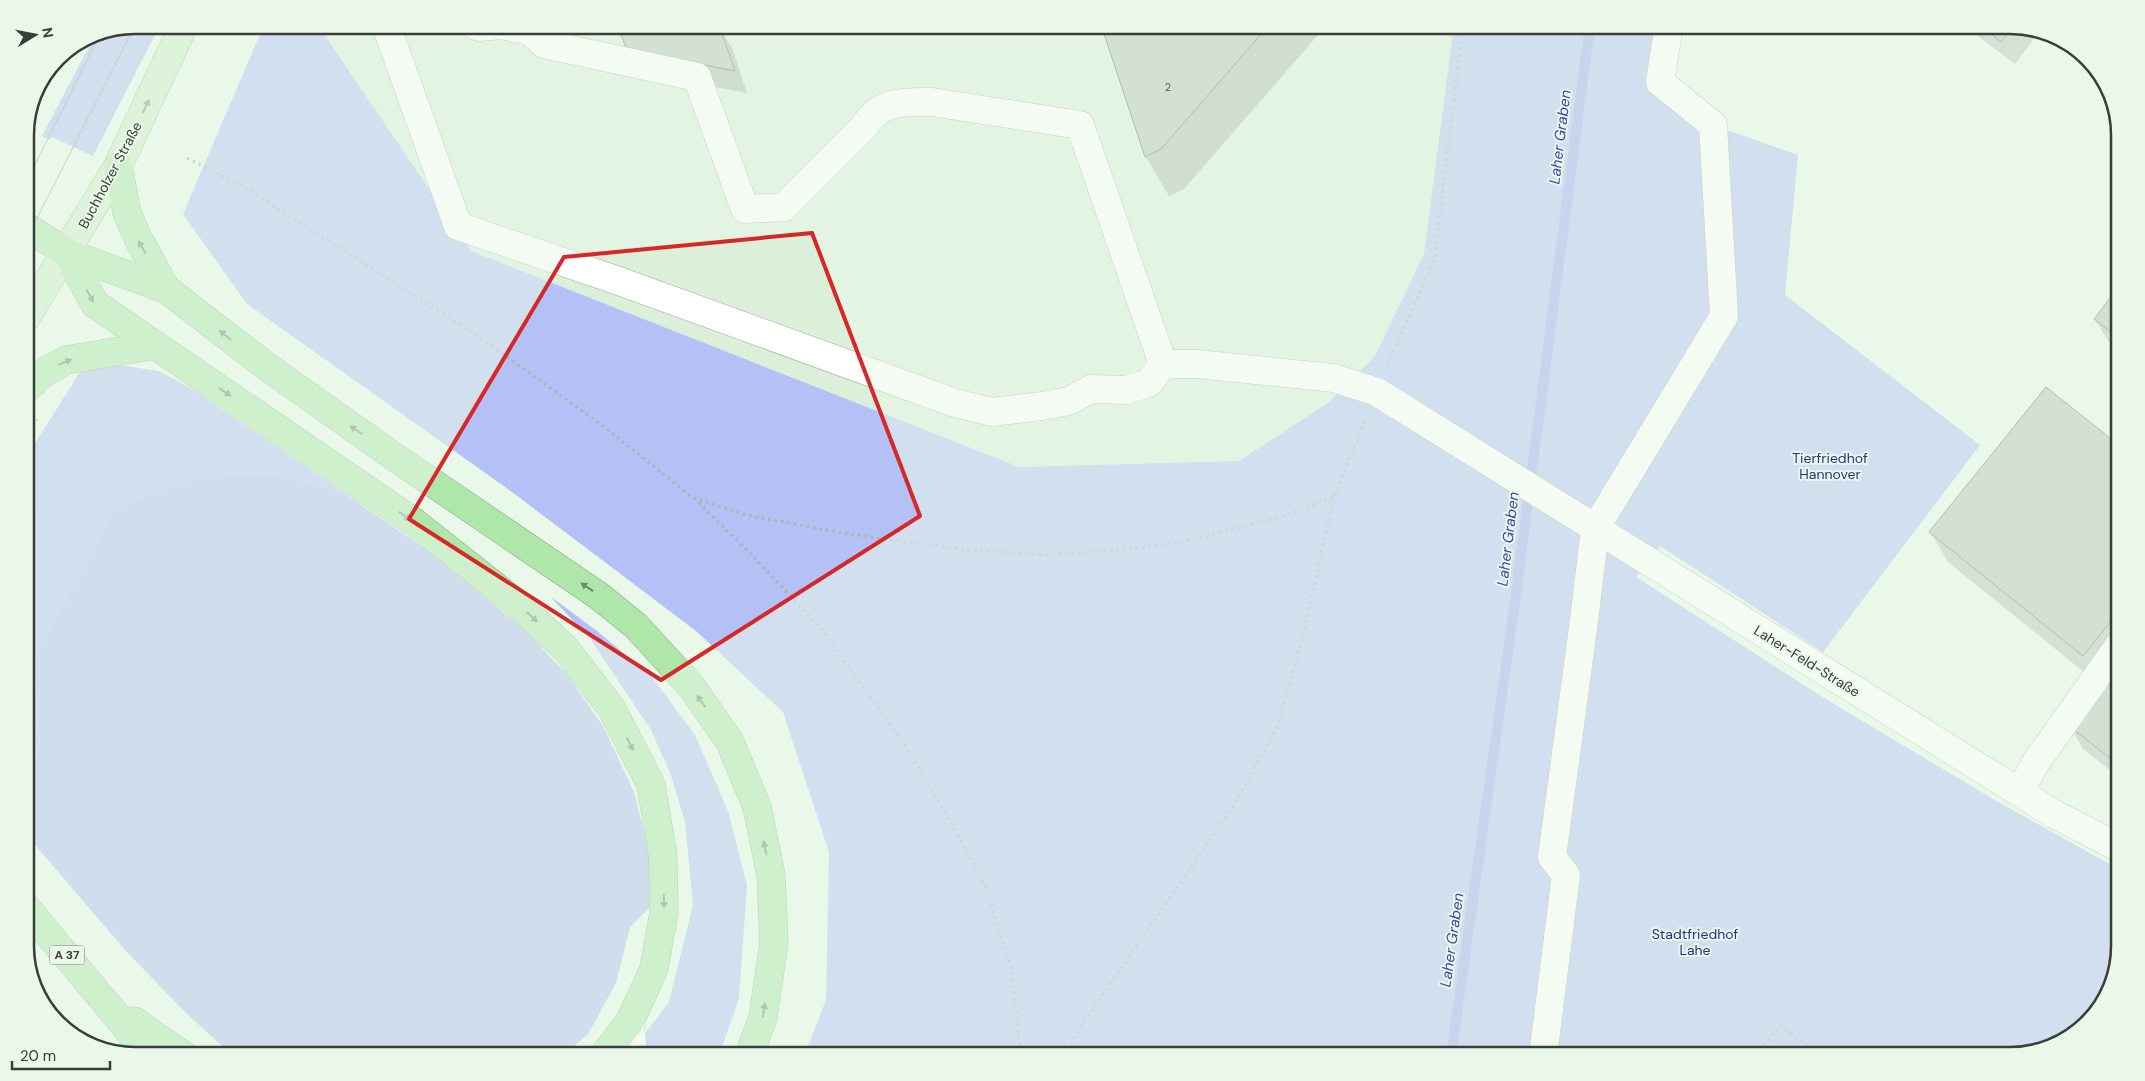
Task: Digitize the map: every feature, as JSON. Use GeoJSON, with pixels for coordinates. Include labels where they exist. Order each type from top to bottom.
{"type":"FeatureCollection","features":[{"type":"Feature","properties":{"kind":"highway"},"geometry":{"type":"LineString","coordinates":[[118,166],[126,213],[166,289]]}},
{"type":"Feature","properties":{"kind":"highway"},"geometry":{"type":"LineString","coordinates":[[34,232],[67,253],[166,289],[274,372],[396,458],[599,596],[636,626],[691,686],[730,742],[757,807],[771,875],[774,942],[763,1017],[752,1047]]}},
{"type":"Feature","properties":{"kind":"highway"},"geometry":{"type":"LineString","coordinates":[[67,253],[95,304],[414,522],[515,602],[565,648],[612,708],[651,785],[663,856],[664,912],[654,969],[629,1023],[610,1047]]}},
{"type":"Feature","properties":{"kind":"highway"},"geometry":{"type":"LineString","coordinates":[[34,382],[45,372],[66,360],[156,345]]}},
{"type":"Feature","properties":{"kind":"highway","name":"A 37"},"geometry":{"type":"LineString","coordinates":[[34,917],[143,1047]]}},
{"type":"Feature","properties":{"kind":"highway"},"geometry":{"type":"LineString","coordinates":[[108,1003],[171,1047]]}},
{"type":"Feature","properties":{"kind":"main road","name":"Buchholzer Straße"},"geometry":{"type":"LineString","coordinates":[[34,305],[118,166],[180,34]]}},
{"type":"Feature","properties":{"kind":"street"},"geometry":{"type":"LineString","coordinates":[[389,34],[458,226],[616,280],[955,403],[992,412],[1069,401],[1091,389],[1126,390],[1149,383],[1163,364],[1080,125],[932,102],[908,102],[886,105],[870,116],[864,127],[784,207],[745,210],[697,77],[544,44],[533,34]]}},
{"type":"Feature","properties":{"kind":"street"},"geometry":{"type":"LineString","coordinates":[[1544,1047],[1566,875],[1552,857],[1583,631],[1594,528],[1724,316],[1713,124],[1660,82],[1668,34]]}},
{"type":"Feature","properties":{"kind":"street","name":"Laher-Feld-Straße"},"geometry":{"type":"LineString","coordinates":[[1163,364],[1197,364],[1334,378],[1377,392],[2054,814],[2111,843]]}},
{"type":"Feature","properties":{"kind":"street"},"geometry":{"type":"LineString","coordinates":[[2020,793],[2034,765],[2111,657]]}},
{"type":"Feature","properties":{"kind":"street"},"geometry":{"type":"LineString","coordinates":[[629,1023],[631,1047]]}},
{"type":"Feature","properties":{"kind":"path"},"geometry":{"type":"LineString","coordinates":[[1377,392],[1434,261],[1462,34]]}},
{"type":"Feature","properties":{"kind":"path"},"geometry":{"type":"LineString","coordinates":[[187,158],[244,188],[480,337],[603,426],[694,498],[752,555],[822,630],[906,747],[950,819],[985,886],[1011,966],[1020,1047]]}},
{"type":"Feature","properties":{"kind":"path"},"geometry":{"type":"LineString","coordinates":[[1069,1047],[1082,1025],[1231,810],[1277,728],[1303,636],[1334,496],[1366,417]]}},
{"type":"Feature","properties":{"kind":"path"},"geometry":{"type":"LineString","coordinates":[[694,498],[746,515],[848,534],[959,549],[1046,555],[1126,549],[1182,542],[1283,516],[1334,496]]}},
{"type":"Feature","properties":{"kind":"path"},"geometry":{"type":"LineString","coordinates":[[1763,1047],[1780,1025],[1809,1047]]}},
{"type":"Feature","properties":{"kind":"highlighted area"},"geometry":{"type":"Polygon","coordinates":[[[812,233],[920,516],[661,680],[409,519],[564,257],[812,233]]]}},
{"type":"Feature","properties":{"kind":"shaded area"},"geometry":{"type":"Polygon","coordinates":[[[324,34],[1453,34],[1424,254],[1375,356],[1329,402],[1239,461],[1019,467],[471,251],[324,34]]]}},
{"type":"Feature","properties":{"kind":"shaded area"},"geometry":{"type":"Polygon","coordinates":[[[282,477],[343,492],[440,559],[529,634],[568,676],[603,726],[634,792],[650,855],[650,907],[630,927],[616,983],[588,1034],[573,1047],[223,1047],[185,1012],[125,950],[34,844],[34,756],[40,748],[35,659],[116,509],[197,478],[282,477]]]}},
{"type":"Feature","properties":{"kind":"green space"},"geometry":{"type":"Polygon","coordinates":[[[155,34],[93,156],[52,137],[50,140],[42,136],[90,44],[115,36],[155,34]]]}},
{"type":"Feature","properties":{"kind":"green space"},"geometry":{"type":"Polygon","coordinates":[[[260,34],[324,34],[471,251],[1019,467],[1239,461],[1329,402],[1375,356],[1424,254],[1453,34],[1668,34],[1661,82],[1713,125],[1798,155],[1785,295],[1980,445],[1823,652],[1660,546],[1636,577],[1824,698],[1993,799],[2111,865],[2111,953],[2106,978],[2101,991],[2082,1018],[2061,1034],[2036,1044],[2010,1047],[808,1047],[826,1000],[829,852],[783,712],[696,631],[512,492],[247,304],[183,214],[260,34]]]}},
{"type":"Feature","properties":{"kind":"green space"},"geometry":{"type":"Polygon","coordinates":[[[119,365],[158,371],[191,388],[343,492],[282,477],[35,659],[40,748],[34,756],[34,445],[82,369],[119,365]]]}},
{"type":"Feature","properties":{"kind":"green space"},"geometry":{"type":"Polygon","coordinates":[[[550,596],[597,631],[652,677],[695,735],[728,811],[747,885],[739,998],[722,1047],[635,1047],[669,1002],[693,905],[685,822],[671,775],[651,730],[591,640],[550,596]]]}},
{"type":"Feature","properties":{"kind":"building"},"geometry":{"type":"Polygon","coordinates":[[[621,34],[722,34],[735,71],[627,50],[621,34]]]}},
{"type":"Feature","properties":{"kind":"building"},"geometry":{"type":"Polygon","coordinates":[[[1104,34],[1261,34],[1161,149],[1145,157],[1104,34]]]}},
{"type":"Feature","properties":{"kind":"building"},"geometry":{"type":"Polygon","coordinates":[[[1991,34],[2008,34],[2001,42],[1991,34]]]}},
{"type":"Feature","properties":{"kind":"building"},"geometry":{"type":"Polygon","coordinates":[[[2111,297],[2111,332],[2094,319],[2111,297]]]}},
{"type":"Feature","properties":{"kind":"building"},"geometry":{"type":"Polygon","coordinates":[[[2046,387],[2111,439],[2111,621],[2083,656],[1929,532],[2046,387]]]}},
{"type":"Feature","properties":{"kind":"building"},"geometry":{"type":"Polygon","coordinates":[[[2105,679],[2111,684],[2111,759],[2069,726],[2105,679]]]}},
{"type":"Feature","properties":{"kind":"waterway","name":"Laher Graben"},"geometry":{"type":"LineString","coordinates":[[1452,1047],[1513,616],[1589,34]]}},
{"type":"Feature","properties":{"kind":"tram line"},"geometry":{"type":"LineString","coordinates":[[34,224],[130,34]]}},
{"type":"Feature","properties":{"kind":"tram line"},"geometry":{"type":"LineString","coordinates":[[34,167],[96,42]]}},
{"type":"Feature","properties":{"kind":"park label","name":"Tierfriedhof Hannover"},"geometry":{"type":"Point","coordinates":[1830,466]}},
{"type":"Feature","properties":{"kind":"park label","name":"Stadtfriedhof Lahe"},"geometry":{"type":"Point","coordinates":[1695,942]}}]}
